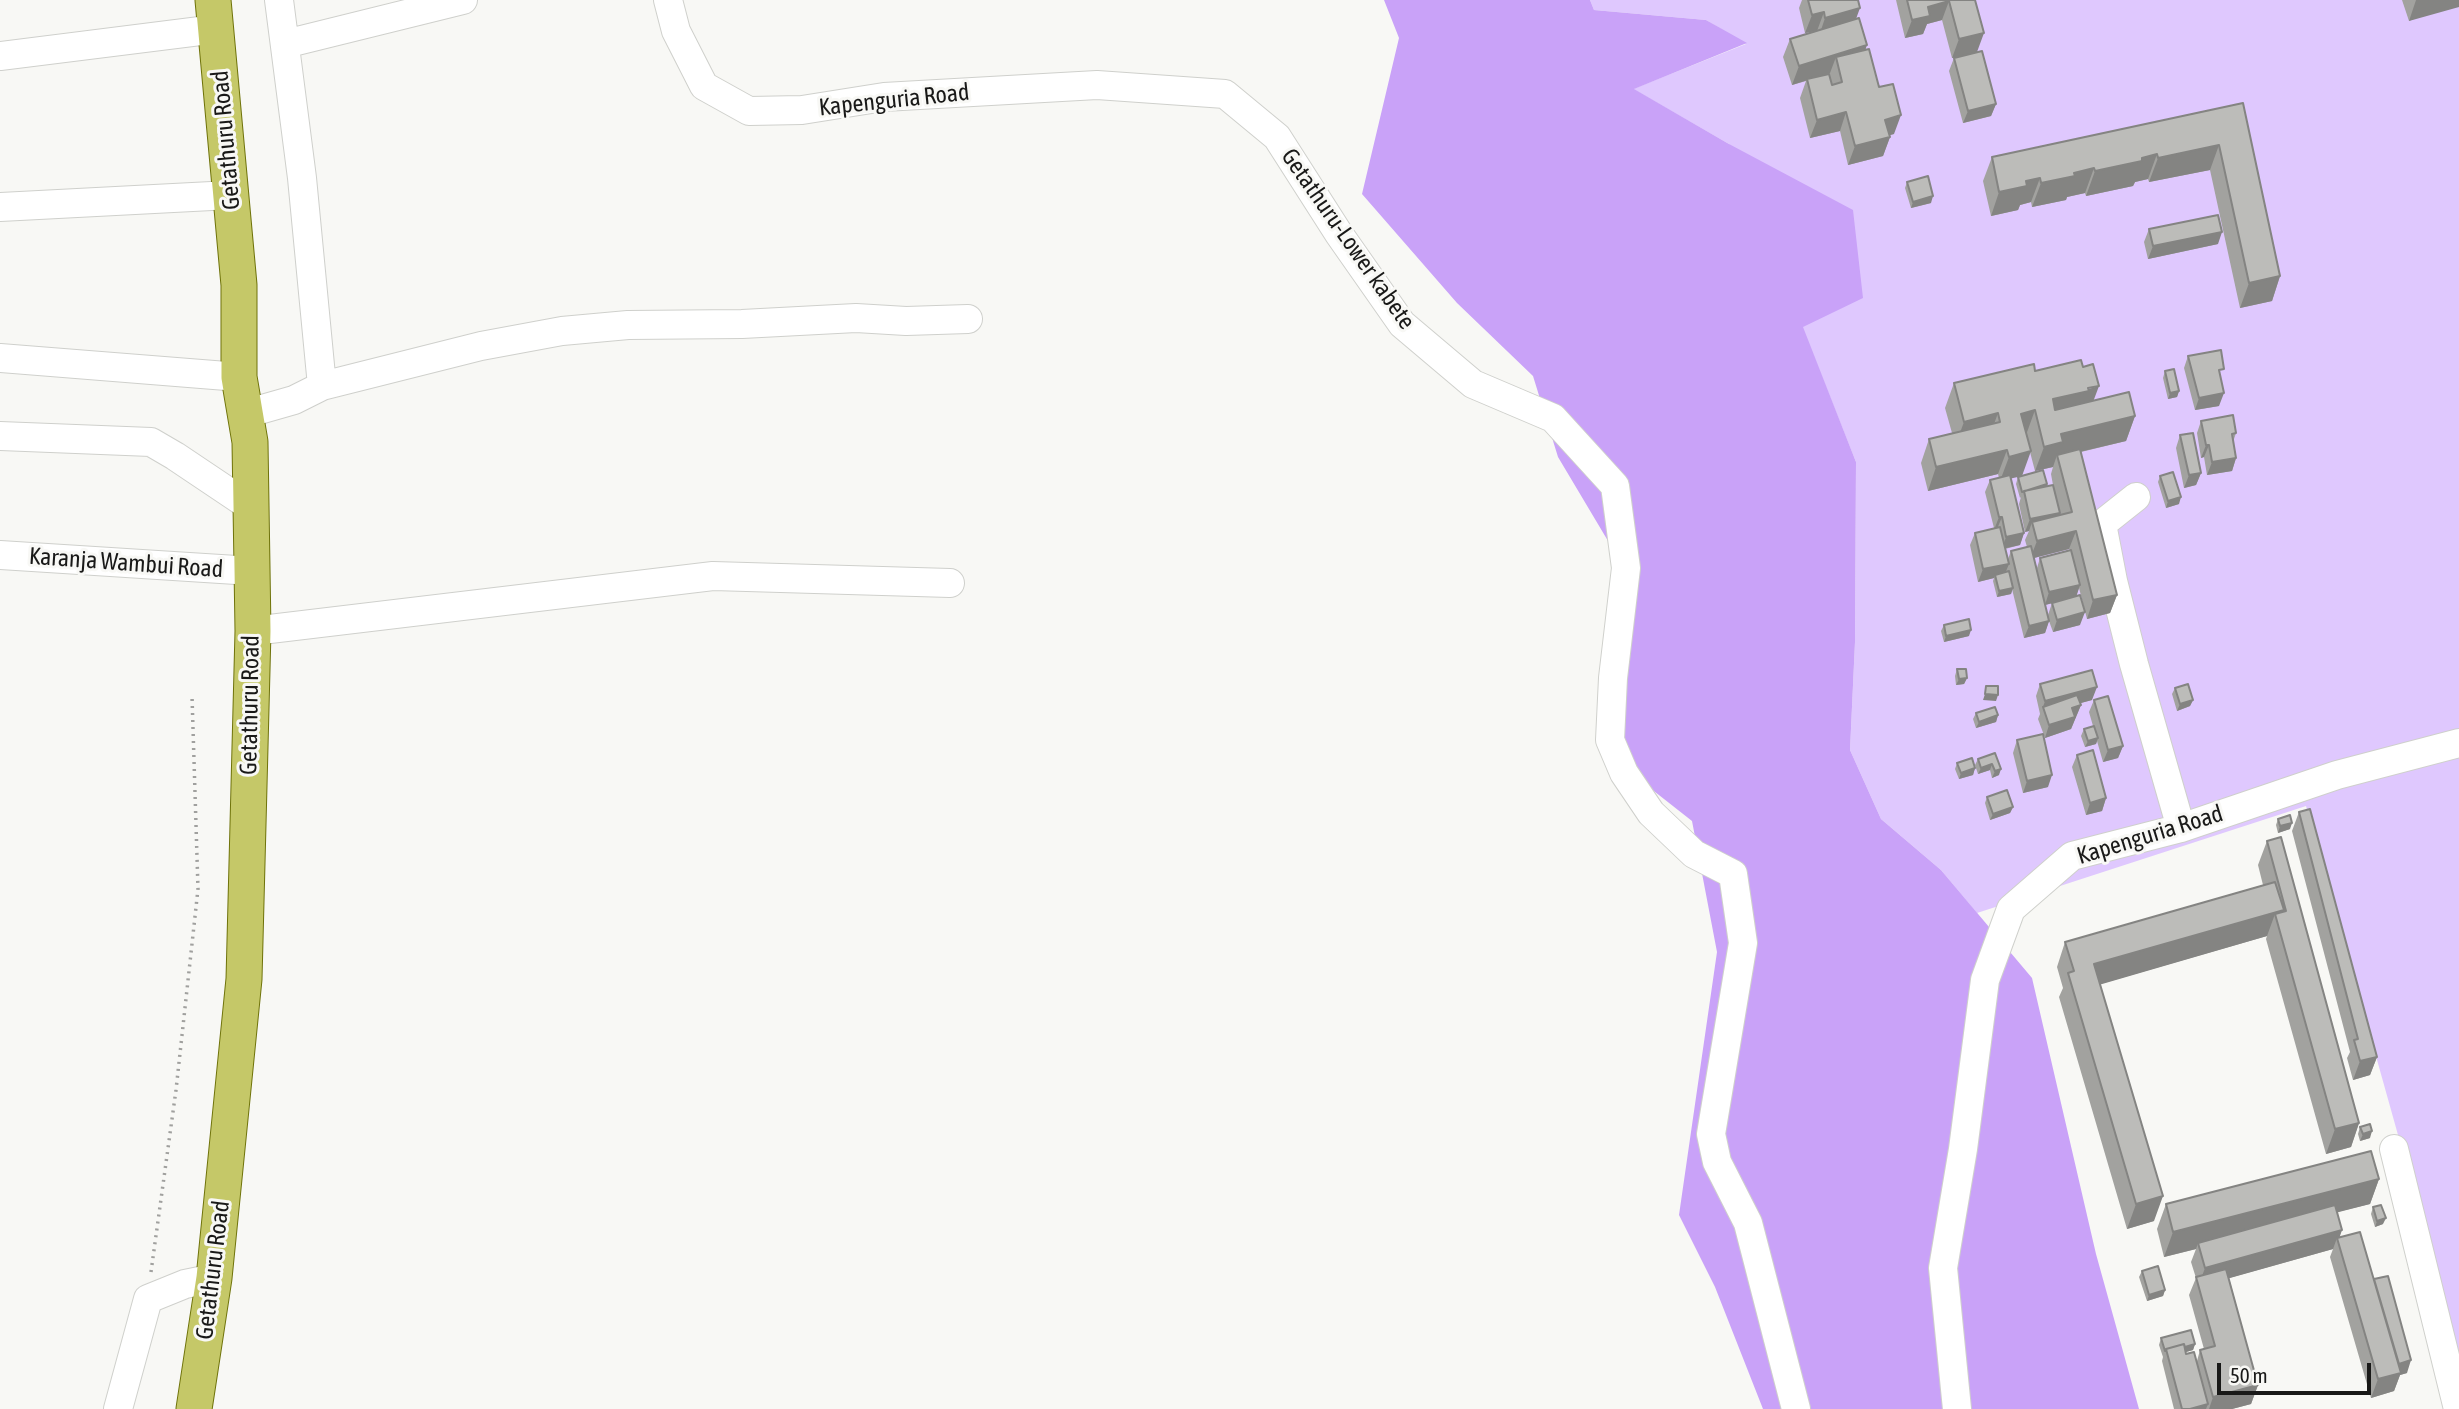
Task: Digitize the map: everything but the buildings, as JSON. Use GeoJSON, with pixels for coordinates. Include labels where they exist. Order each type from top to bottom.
{"type":"FeatureCollection","features":[{"type":"Feature","properties":{"kind":"main road","name":"Getathuru Road"},"geometry":{"type":"LineString","coordinates":[[194,1409],[214,1278],[244,979],[253,631],[250,442],[239,377],[239,285],[215,15]]}},
{"type":"Feature","properties":{"kind":"street"},"geometry":{"type":"LineString","coordinates":[[279,0],[302,178],[322,386]]}},
{"type":"Feature","properties":{"kind":"street"},"geometry":{"type":"LineString","coordinates":[[285,44],[463,0]]}},
{"type":"Feature","properties":{"kind":"street","name":"Kapenguria Road"},"geometry":{"type":"LineString","coordinates":[[668,0],[676,32],[704,86],[748,111],[802,110],[884,97],[1097,85],[1183,90]]}},
{"type":"Feature","properties":{"kind":"street"},"geometry":{"type":"LineString","coordinates":[[0,56],[215,15]]}},
{"type":"Feature","properties":{"kind":"street","name":"Getathuru-Lower kabete"},"geometry":{"type":"LineString","coordinates":[[1183,90],[1225,94],[1277,137],[1339,234],[1402,324],[1473,384],[1553,418],[1615,486],[1626,568],[1613,678],[1610,740],[1624,773],[1651,813],[1694,854],[1733,874],[1743,943],[1711,1134],[1717,1162],[1748,1223],[1796,1409]]}},
{"type":"Feature","properties":{"kind":"street"},"geometry":{"type":"LineString","coordinates":[[0,207],[231,195]]}},
{"type":"Feature","properties":{"kind":"street"},"geometry":{"type":"LineString","coordinates":[[245,414],[295,400],[322,386],[481,346],[575,330],[628,325],[742,324],[856,318],[906,321],[968,319]]}},
{"type":"Feature","properties":{"kind":"street"},"geometry":{"type":"LineString","coordinates":[[0,358],[239,377]]}},
{"type":"Feature","properties":{"kind":"street"},"geometry":{"type":"LineString","coordinates":[[0,436],[151,442],[251,507]]}},
{"type":"Feature","properties":{"kind":"street"},"geometry":{"type":"LineString","coordinates":[[2136,497],[2102,524],[2134,664],[2181,828]]}},
{"type":"Feature","properties":{"kind":"street","name":"Karanja Wambui Road"},"geometry":{"type":"LineString","coordinates":[[0,555],[251,571]]}},
{"type":"Feature","properties":{"kind":"street"},"geometry":{"type":"LineString","coordinates":[[253,631],[713,576],[950,583]]}},
{"type":"Feature","properties":{"kind":"street","name":"Kapenguria Road"},"geometry":{"type":"LineString","coordinates":[[1957,1409],[1943,1268],[1963,1149],[1985,980],[2011,909],[2071,856],[2181,828],[2337,775],[2459,743]]}},
{"type":"Feature","properties":{"kind":"street"},"geometry":{"type":"LineString","coordinates":[[2394,1149],[2458,1409]]}},
{"type":"Feature","properties":{"kind":"street"},"geometry":{"type":"LineString","coordinates":[[118,1409],[148,1299],[185,1284],[214,1278]]}},
{"type":"Feature","properties":{"kind":"path"},"geometry":{"type":"LineString","coordinates":[[148,1299],[176,1090],[198,889],[192,696]]}},
{"type":"Feature","properties":{"kind":"shaded area"},"geometry":{"type":"Polygon","coordinates":[[[1384,0],[1590,0],[1594,10],[1706,20],[1747,43],[1634,89],[1729,144],[1853,210],[1863,298],[1803,327],[1856,462],[1855,642],[1850,750],[1881,819],[1941,870],[2032,978],[2096,1254],[2139,1409],[1763,1409],[1715,1287],[1679,1215],[1717,952],[1692,821],[1608,755],[1614,551],[1558,457],[1533,376],[1457,303],[1362,194],[1399,38],[1384,0]]]}},
{"type":"Feature","properties":{"kind":"shaded area"},"geometry":{"type":"Polygon","coordinates":[[[1590,0],[2459,0],[2459,1353],[2306,806],[1977,913],[1941,870],[1881,819],[1850,750],[1855,642],[1856,462],[1729,144],[1633,89],[1746,44],[1706,20],[1594,10],[1590,0]]]}}]}
